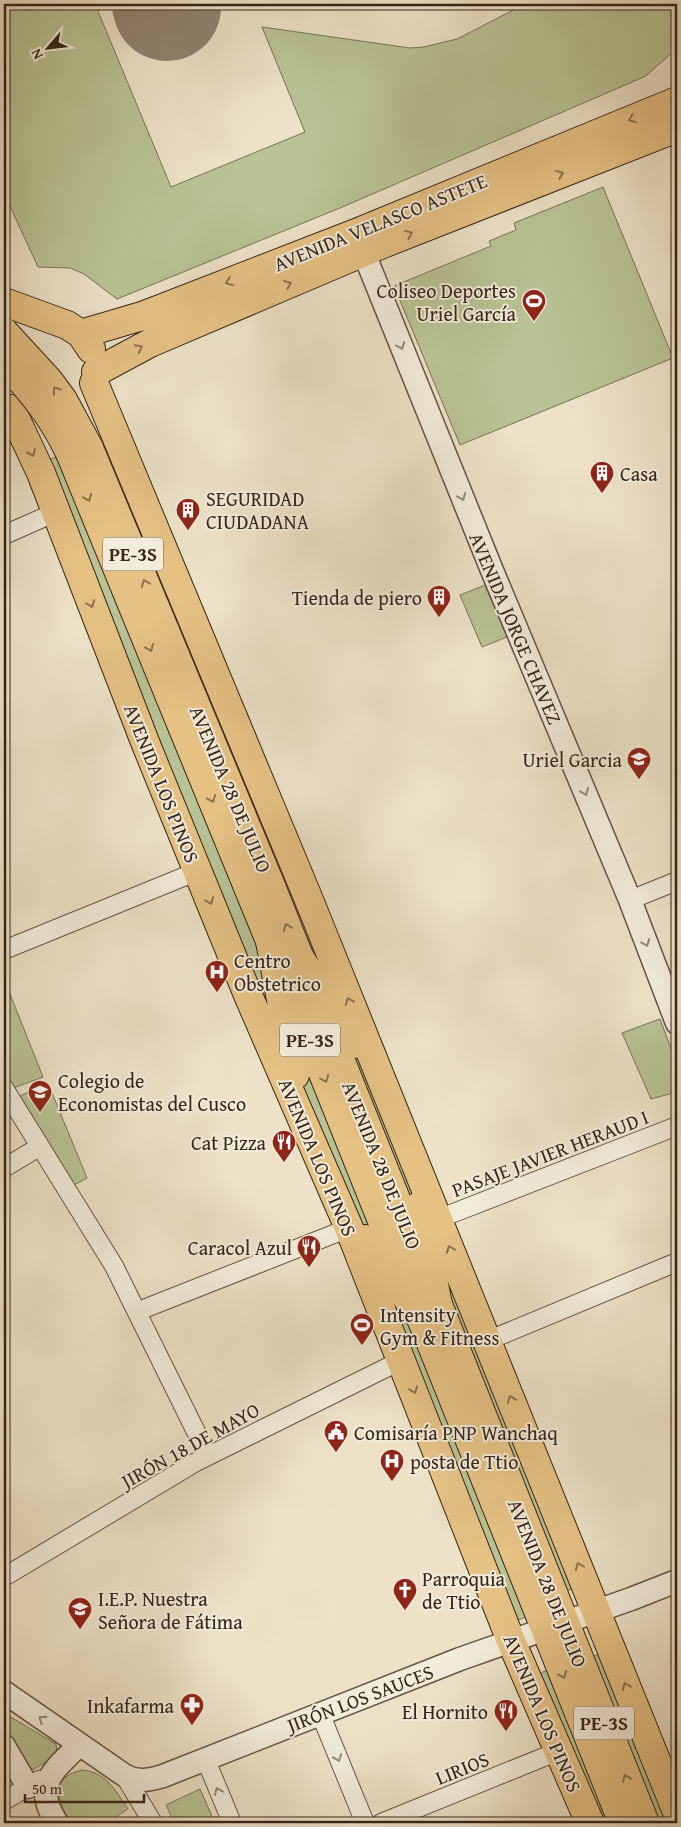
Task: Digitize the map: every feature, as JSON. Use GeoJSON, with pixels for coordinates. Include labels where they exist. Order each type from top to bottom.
{"type":"FeatureCollection","features":[{"type":"Feature","properties":{"kind":"main road","name":"AVENIDA VELASCO ASTETE"},"geometry":{"type":"LineString","coordinates":[[95,377],[150,343],[360,242],[677,101]]}},
{"type":"Feature","properties":{"kind":"main road","name":"AVENIDA VELASCO ASTETE"},"geometry":{"type":"LineString","coordinates":[[81,334],[142,316],[360,242],[677,128]]}},
{"type":"Feature","properties":{"kind":"main road"},"geometry":{"type":"LineString","coordinates":[[4,302],[67,325],[81,334]]}},
{"type":"Feature","properties":{"kind":"main road","name":"AVENIDA 28 DE JULIO"},"geometry":{"type":"LineString","coordinates":[[4,332],[49,381],[63,400],[80,450],[270,941],[430,1314],[554,1626],[623,1823]]}},
{"type":"Feature","properties":{"kind":"main road","name":"AVENIDA 28 DE JULIO"},"geometry":{"type":"LineString","coordinates":[[81,334],[90,346],[94,358],[95,377],[307,895],[677,1812]]}},
{"type":"Feature","properties":{"kind":"main road","name":"AVENIDA 28 DE JULIO"},"geometry":{"type":"LineString","coordinates":[[4,361],[46,410],[59,430],[80,450],[300,958],[430,1314]]}},
{"type":"Feature","properties":{"kind":"main road"},"geometry":{"type":"LineString","coordinates":[[7,407],[44,419],[67,415],[78,408],[88,396],[95,377]]}},
{"type":"Feature","properties":{"kind":"main road","name":"AVENIDA LOS PINOS"},"geometry":{"type":"LineString","coordinates":[[7,407],[38,465],[102,636],[248,995],[349,1228],[511,1641],[590,1823]]}},
{"type":"Feature","properties":{"kind":"main road"},"geometry":{"type":"LineString","coordinates":[[270,941],[304,1124]]}},
{"type":"Feature","properties":{"kind":"main road"},"geometry":{"type":"LineString","coordinates":[[300,958],[344,1029],[386,1091]]}},
{"type":"Feature","properties":{"kind":"main road"},"geometry":{"type":"LineString","coordinates":[[407,1143],[430,1314]]}},
{"type":"Feature","properties":{"kind":"main road"},"geometry":{"type":"LineString","coordinates":[[320,1162],[370,1247],[430,1314]]}},
{"type":"Feature","properties":{"kind":"main road","name":"AVENIDA 28 DE JULIO"},"geometry":{"type":"LineString","coordinates":[[554,1626],[645,1823]]}},
{"type":"Feature","properties":{"kind":"street","name":"AVENIDA JORGE CHAVEZ"},"geometry":{"type":"LineString","coordinates":[[360,242],[491,568],[630,900],[677,1023]]}},
{"type":"Feature","properties":{"kind":"street"},"geometry":{"type":"LineString","coordinates":[[4,535],[56,512]]}},
{"type":"Feature","properties":{"kind":"street"},"geometry":{"type":"LineString","coordinates":[[4,950],[198,871]]}},
{"type":"Feature","properties":{"kind":"street"},"geometry":{"type":"LineString","coordinates":[[630,900],[677,882]]}},
{"type":"Feature","properties":{"kind":"street"},"geometry":{"type":"LineString","coordinates":[[4,1088],[114,1266],[208,1456]]}},
{"type":"Feature","properties":{"kind":"street","name":"PASAJE JAVIER HERAUD I"},"geometry":{"type":"LineString","coordinates":[[438,1219],[677,1126]]}},
{"type":"Feature","properties":{"kind":"street"},"geometry":{"type":"LineString","coordinates":[[4,1168],[39,1147]]}},
{"type":"Feature","properties":{"kind":"street"},"geometry":{"type":"LineString","coordinates":[[146,1308],[349,1228]]}},
{"type":"Feature","properties":{"kind":"street"},"geometry":{"type":"LineString","coordinates":[[487,1341],[677,1262]]}},
{"type":"Feature","properties":{"kind":"street","name":"JIRÓN 18 DE MAYO"},"geometry":{"type":"LineString","coordinates":[[4,1577],[208,1456],[402,1360]]}},
{"type":"Feature","properties":{"kind":"street","name":"JIRÓN LOS SAUCES"},"geometry":{"type":"LineString","coordinates":[[124,1775],[133,1780],[150,1780],[320,1713],[677,1581]]}},
{"type":"Feature","properties":{"kind":"street"},"geometry":{"type":"LineString","coordinates":[[4,1692],[124,1775],[153,1823]]}},
{"type":"Feature","properties":{"kind":"street"},"geometry":{"type":"LineString","coordinates":[[320,1713],[365,1823]]}},
{"type":"Feature","properties":{"kind":"street"},"geometry":{"type":"LineString","coordinates":[[4,1801],[52,1772],[79,1745]]}},
{"type":"Feature","properties":{"kind":"street"},"geometry":{"type":"LineString","coordinates":[[4,1746],[28,1787]]}},
{"type":"Feature","properties":{"kind":"street","name":"LIRIOS"},"geometry":{"type":"LineString","coordinates":[[381,1823],[559,1751]]}},
{"type":"Feature","properties":{"kind":"street"},"geometry":{"type":"LineString","coordinates":[[205,1758],[232,1823]]}},
{"type":"Feature","properties":{"kind":"street"},"geometry":{"type":"LineString","coordinates":[[52,1772],[46,1790],[46,1800],[51,1814],[57,1823]]}},
{"type":"Feature","properties":{"kind":"green space"},"geometry":{"type":"Polygon","coordinates":[[[4,4],[95,4],[171,187],[305,132],[262,27],[410,48],[424,47],[457,39],[525,4],[671,4],[677,20],[677,48],[646,76],[340,208],[117,299],[84,274],[70,268],[38,267],[4,193],[4,4]]]}},
{"type":"Feature","properties":{"kind":"green space","name":"Coliseo Deportes Uriel García"},"geometry":{"type":"Polygon","coordinates":[[[603,187],[673,358],[460,445],[394,286],[491,246],[489,241],[516,230],[514,223],[603,187]]]}},
{"type":"Feature","properties":{"kind":"green space"},"geometry":{"type":"Polygon","coordinates":[[[108,443],[574,1588],[561,1593],[98,448],[108,443]]]}},
{"type":"Feature","properties":{"kind":"green space"},"geometry":{"type":"Polygon","coordinates":[[[59,456],[529,1616],[515,1621],[45,461],[59,456]]]}},
{"type":"Feature","properties":{"kind":"green space"},"geometry":{"type":"Polygon","coordinates":[[[485,585],[507,637],[482,647],[460,595],[485,585]]]}},
{"type":"Feature","properties":{"kind":"green space"},"geometry":{"type":"Polygon","coordinates":[[[4,979],[43,1077],[13,1088],[4,1072],[4,979]]]}},
{"type":"Feature","properties":{"kind":"green space"},"geometry":{"type":"Polygon","coordinates":[[[660,1019],[677,1064],[677,1092],[651,1099],[622,1033],[660,1019]]]}},
{"type":"Feature","properties":{"kind":"green space"},"geometry":{"type":"Polygon","coordinates":[[[48,1083],[87,1178],[74,1185],[20,1096],[48,1083]]]}},
{"type":"Feature","properties":{"kind":"green space"},"geometry":{"type":"Polygon","coordinates":[[[602,1653],[671,1823],[652,1823],[585,1659],[602,1653]]]}},
{"type":"Feature","properties":{"kind":"green space"},"geometry":{"type":"Polygon","coordinates":[[[550,1669],[612,1823],[598,1823],[538,1674],[550,1669]]]}},
{"type":"Feature","properties":{"kind":"green space"},"geometry":{"type":"Polygon","coordinates":[[[4,1713],[56,1744],[57,1754],[27,1773],[4,1736],[4,1713]]]}},
{"type":"Feature","properties":{"kind":"green space"},"geometry":{"type":"Polygon","coordinates":[[[82,1770],[90,1771],[104,1778],[128,1809],[106,1823],[71,1823],[62,1807],[58,1791],[64,1779],[82,1770]]]}},
{"type":"Feature","properties":{"kind":"green space"},"geometry":{"type":"Polygon","coordinates":[[[200,1789],[215,1823],[174,1823],[166,1805],[200,1789]]]}},
{"type":"Feature","properties":{"kind":"place","name":"Coliseo Deportes Uriel García"},"geometry":{"type":"Point","coordinates":[534,322]}},
{"type":"Feature","properties":{"kind":"place","name":"Casa"},"geometry":{"type":"Point","coordinates":[602,494]}},
{"type":"Feature","properties":{"kind":"place","name":"SEGURIDAD CIUDADANA"},"geometry":{"type":"Point","coordinates":[188,531]}},
{"type":"Feature","properties":{"kind":"place","name":"Tienda de piero"},"geometry":{"type":"Point","coordinates":[439,618]}},
{"type":"Feature","properties":{"kind":"place","name":"Uriel Garcia"},"geometry":{"type":"Point","coordinates":[639,780]}},
{"type":"Feature","properties":{"kind":"place","name":"Centro Obstetrico"},"geometry":{"type":"Point","coordinates":[217,993]}},
{"type":"Feature","properties":{"kind":"place","name":"Colegio de Economistas del Cusco"},"geometry":{"type":"Point","coordinates":[40,1113]}},
{"type":"Feature","properties":{"kind":"place","name":"Cat Pizza"},"geometry":{"type":"Point","coordinates":[284,1163]}},
{"type":"Feature","properties":{"kind":"place","name":"Caracol Azul"},"geometry":{"type":"Point","coordinates":[309,1268]}},
{"type":"Feature","properties":{"kind":"place","name":"Intensity Gym & Fitness"},"geometry":{"type":"Point","coordinates":[362,1346]}},
{"type":"Feature","properties":{"kind":"place","name":"Comisaría PNP Wanchaq"},"geometry":{"type":"Point","coordinates":[336,1453]}},
{"type":"Feature","properties":{"kind":"place","name":"posta de Ttio"},"geometry":{"type":"Point","coordinates":[392,1482]}},
{"type":"Feature","properties":{"kind":"place","name":"Parroquia de Ttio"},"geometry":{"type":"Point","coordinates":[405,1611]}},
{"type":"Feature","properties":{"kind":"place","name":"I.E.P. Nuestra Señora de Fátima"},"geometry":{"type":"Point","coordinates":[80,1630]}},
{"type":"Feature","properties":{"kind":"place","name":"Inkafarma"},"geometry":{"type":"Point","coordinates":[192,1726]}},
{"type":"Feature","properties":{"kind":"place","name":"El Hornito"},"geometry":{"type":"Point","coordinates":[506,1732]}}]}
